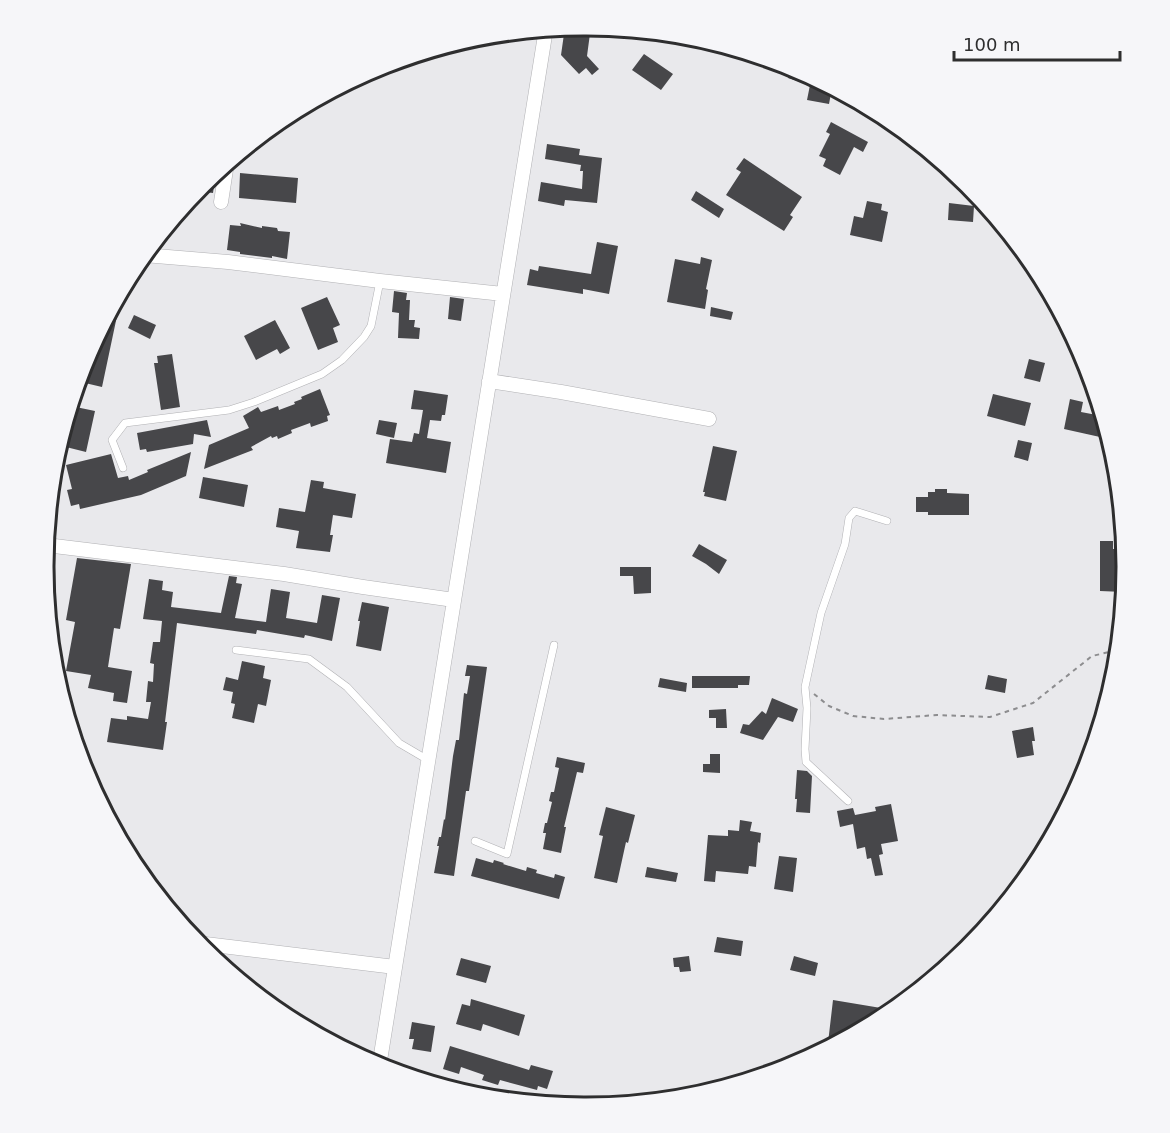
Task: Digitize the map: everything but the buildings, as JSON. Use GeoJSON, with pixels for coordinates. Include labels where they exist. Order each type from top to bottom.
{"type":"FeatureCollection","features":[{"type":"Feature","properties":{"kind":"street"},"geometry":{"type":"LineString","coordinates":[[381,1056],[545,38]]}},
{"type":"Feature","properties":{"kind":"street"},"geometry":{"type":"LineString","coordinates":[[221,202],[225,177]]}},
{"type":"Feature","properties":{"kind":"street"},"geometry":{"type":"LineString","coordinates":[[155,256],[228,262],[503,294]]}},
{"type":"Feature","properties":{"kind":"street"},"geometry":{"type":"LineString","coordinates":[[489,381],[709,419]]}},
{"type":"Feature","properties":{"kind":"street"},"geometry":{"type":"LineString","coordinates":[[55,546],[284,573],[454,600]]}},
{"type":"Feature","properties":{"kind":"street"},"geometry":{"type":"LineString","coordinates":[[213,945],[395,967]]}},
{"type":"Feature","properties":{"kind":"lane"},"geometry":{"type":"LineString","coordinates":[[123,468],[112,440],[125,423],[230,410],[322,374],[342,360],[364,338],[371,326],[381,281]]}},
{"type":"Feature","properties":{"kind":"lane"},"geometry":{"type":"LineString","coordinates":[[848,801],[806,762],[805,687],[821,613],[845,544],[849,518],[855,511],[887,521]]}},
{"type":"Feature","properties":{"kind":"lane"},"geometry":{"type":"LineString","coordinates":[[475,841],[507,854],[554,645]]}},
{"type":"Feature","properties":{"kind":"lane"},"geometry":{"type":"LineString","coordinates":[[236,650],[309,658],[347,687],[399,743],[428,760]]}},
{"type":"Feature","properties":{"kind":"path"},"geometry":{"type":"LineString","coordinates":[[805,687],[829,706],[853,716],[884,719],[937,715],[990,717],[1033,703],[1092,656],[1108,652]]}}]}
